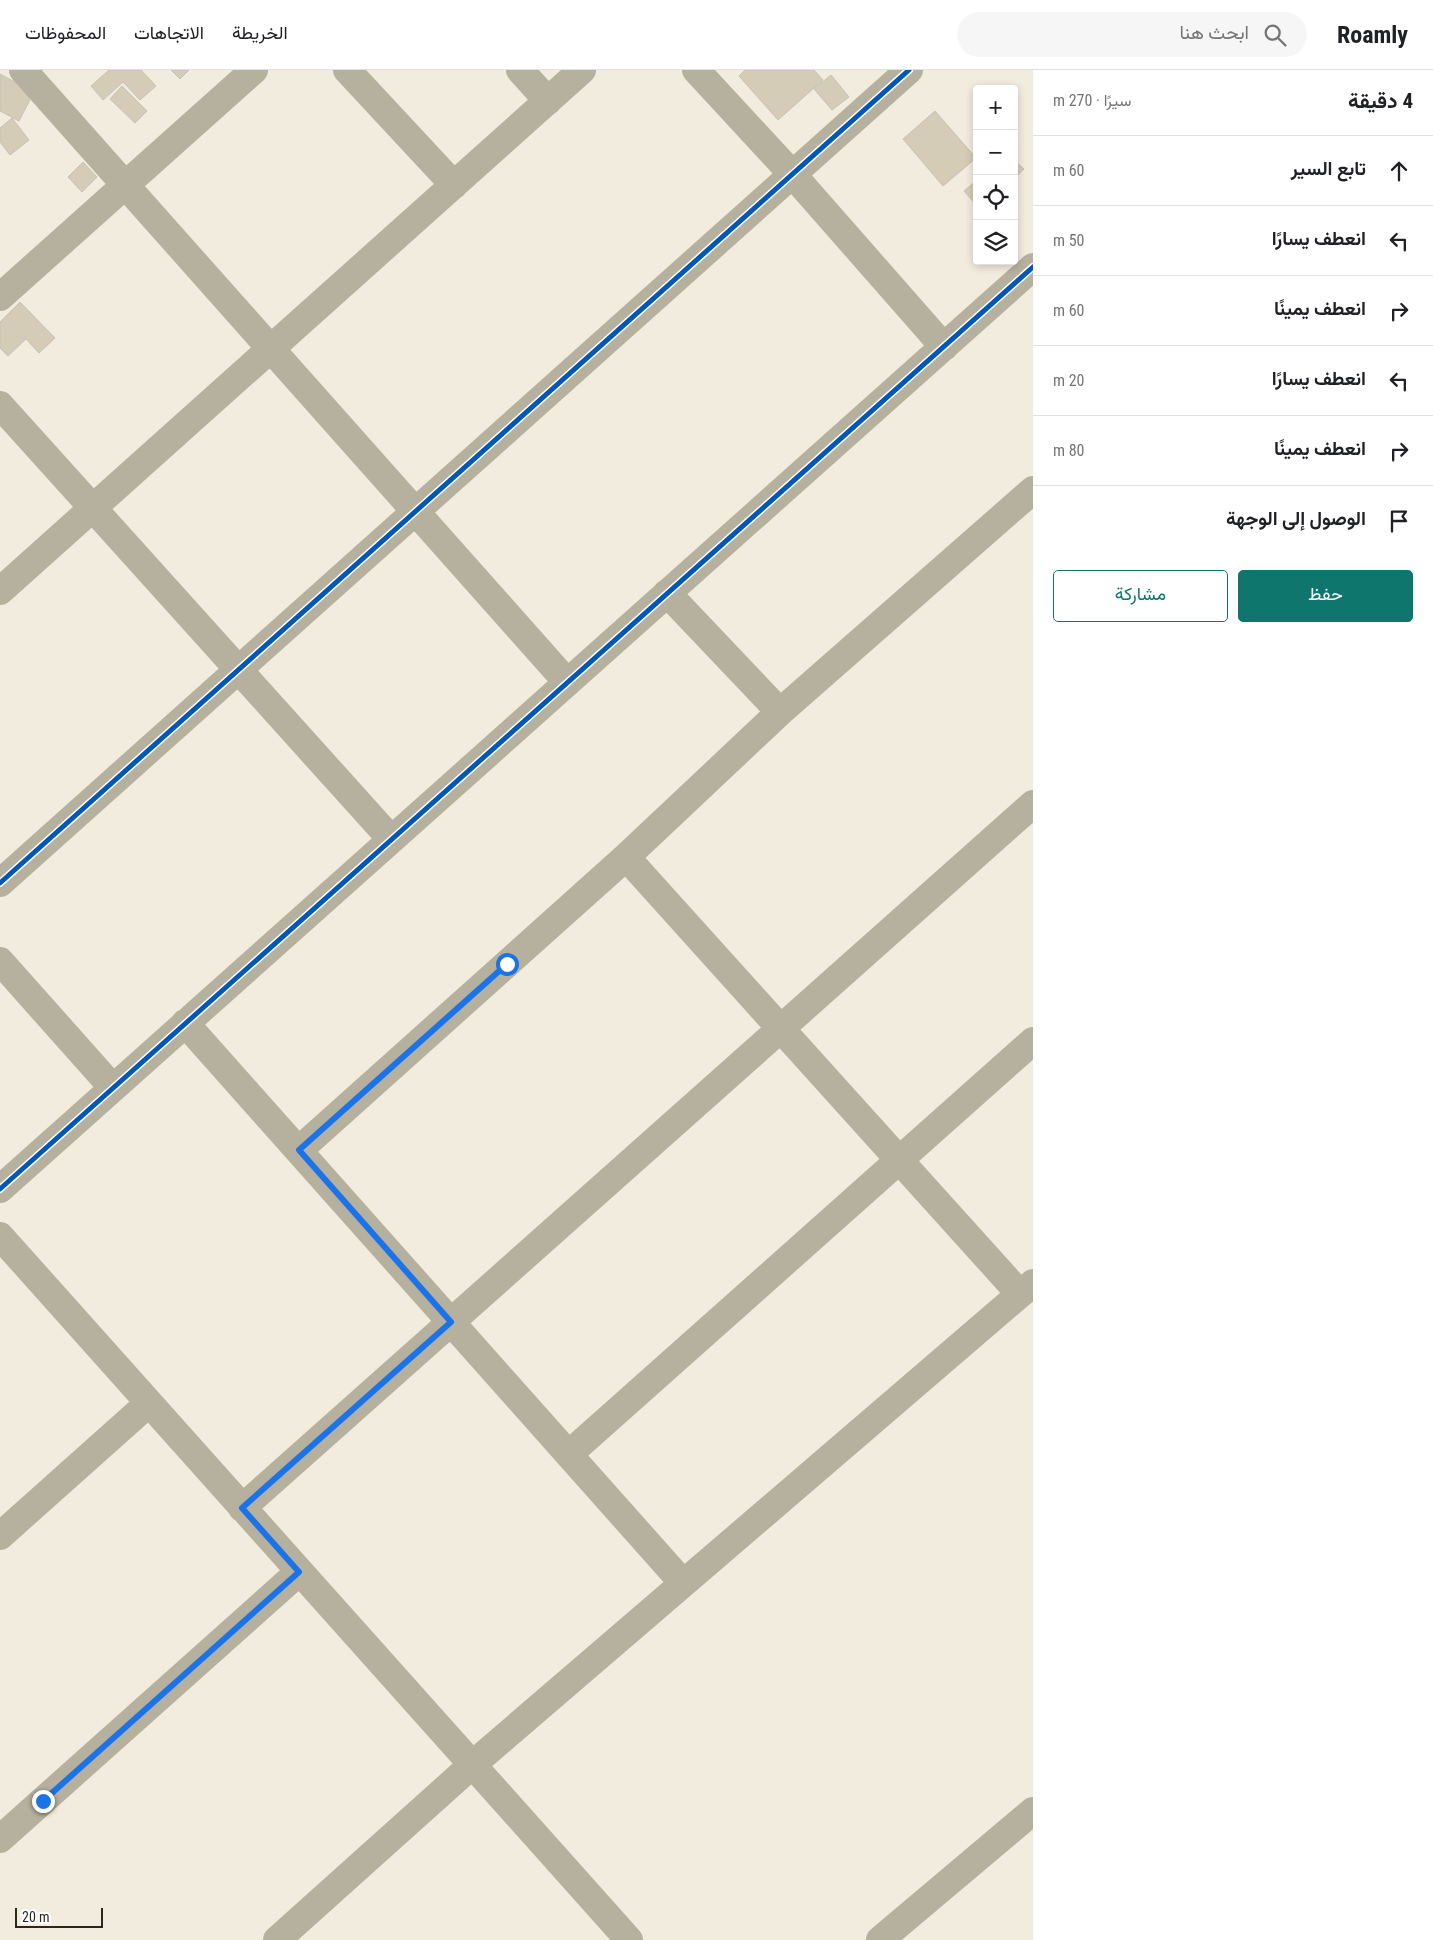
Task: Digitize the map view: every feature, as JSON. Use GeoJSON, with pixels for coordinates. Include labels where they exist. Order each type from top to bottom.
{"type":"FeatureCollection","features":[{"type":"Feature","properties":{"kind":"street"},"geometry":{"type":"LineString","coordinates":[[23,70],[567,682]]}},
{"type":"Feature","properties":{"kind":"street"},"geometry":{"type":"LineString","coordinates":[[0,297],[254,70]]}},
{"type":"Feature","properties":{"kind":"street"},"geometry":{"type":"LineString","coordinates":[[347,70],[454,185]]}},
{"type":"Feature","properties":{"kind":"street"},"geometry":{"type":"LineString","coordinates":[[520,70],[548,101]]}},
{"type":"Feature","properties":{"kind":"street"},"geometry":{"type":"LineString","coordinates":[[0,591],[582,70]]}},
{"type":"Feature","properties":{"kind":"street"},"geometry":{"type":"LineString","coordinates":[[696,70],[793,175],[944,347]]}},
{"type":"Feature","properties":{"kind":"street"},"geometry":{"type":"LineString","coordinates":[[0,883],[909,70]]}},
{"type":"Feature","properties":{"kind":"street"},"geometry":{"type":"LineString","coordinates":[[0,1188],[1033,267]]}},
{"type":"Feature","properties":{"kind":"street"},"geometry":{"type":"LineString","coordinates":[[0,405],[391,839]]}},
{"type":"Feature","properties":{"kind":"street"},"geometry":{"type":"LineString","coordinates":[[299,1150],[626,857],[780,712],[1033,490]]}},
{"type":"Feature","properties":{"kind":"street"},"geometry":{"type":"LineString","coordinates":[[668,593],[780,712]]}},
{"type":"Feature","properties":{"kind":"street"},"geometry":{"type":"LineString","coordinates":[[242,1508],[1033,804]]}},
{"type":"Feature","properties":{"kind":"street"},"geometry":{"type":"LineString","coordinates":[[276,1940],[472,1765],[1026,1289],[899,1161],[626,857]]}},
{"type":"Feature","properties":{"kind":"street"},"geometry":{"type":"LineString","coordinates":[[0,960],[113,1088]]}},
{"type":"Feature","properties":{"kind":"street"},"geometry":{"type":"LineString","coordinates":[[185,1023],[683,1583]]}},
{"type":"Feature","properties":{"kind":"street"},"geometry":{"type":"LineString","coordinates":[[568,1454],[1033,1041]]}},
{"type":"Feature","properties":{"kind":"street"},"geometry":{"type":"LineString","coordinates":[[0,1236],[629,1940]]}},
{"type":"Feature","properties":{"kind":"street"},"geometry":{"type":"LineString","coordinates":[[0,1536],[149,1403]]}},
{"type":"Feature","properties":{"kind":"street"},"geometry":{"type":"LineString","coordinates":[[0,1840],[299,1572]]}},
{"type":"Feature","properties":{"kind":"street"},"geometry":{"type":"LineString","coordinates":[[880,1940],[1033,1811]]}},
{"type":"Feature","properties":{"kind":"building"},"geometry":{"type":"Polygon","coordinates":[[[109,70],[141,70],[156,86],[140,100],[123,82],[103,100],[91,86],[109,70]]]}},
{"type":"Feature","properties":{"kind":"building"},"geometry":{"type":"Polygon","coordinates":[[[171,70],[189,70],[180,79],[171,70]]]}},
{"type":"Feature","properties":{"kind":"building"},"geometry":{"type":"Polygon","coordinates":[[[745,70],[814,70],[823,80],[778,120],[739,76],[745,70]]]}},
{"type":"Feature","properties":{"kind":"building"},"geometry":{"type":"Polygon","coordinates":[[[0,74],[34,92],[19,121],[0,111],[0,74]]]}},
{"type":"Feature","properties":{"kind":"building"},"geometry":{"type":"Polygon","coordinates":[[[831,75],[849,97],[832,110],[814,89],[831,75]]]}},
{"type":"Feature","properties":{"kind":"building"},"geometry":{"type":"Polygon","coordinates":[[[122,86],[147,111],[135,123],[110,99],[122,86]]]}},
{"type":"Feature","properties":{"kind":"building"},"geometry":{"type":"Polygon","coordinates":[[[935,111],[973,155],[973,161],[943,186],[903,139],[935,111]]]}},
{"type":"Feature","properties":{"kind":"building"},"geometry":{"type":"Polygon","coordinates":[[[12,118],[29,140],[10,155],[0,142],[0,128],[12,118]]]}},
{"type":"Feature","properties":{"kind":"building"},"geometry":{"type":"Polygon","coordinates":[[[83,162],[97,177],[82,192],[68,177],[83,162]]]}},
{"type":"Feature","properties":{"kind":"building"},"geometry":{"type":"Polygon","coordinates":[[[1018,164],[1024,169],[1018,175],[1018,164]]]}},
{"type":"Feature","properties":{"kind":"building"},"geometry":{"type":"Polygon","coordinates":[[[973,183],[973,201],[964,191],[973,183]]]}},
{"type":"Feature","properties":{"kind":"building"},"geometry":{"type":"Polygon","coordinates":[[[20,302],[55,338],[39,353],[26,339],[8,356],[0,348],[0,322],[20,302]]]}},
{"type":"Feature","properties":{"kind":"cycle path"},"geometry":{"type":"LineString","coordinates":[[0,883],[909,70]]}},
{"type":"Feature","properties":{"kind":"cycle path"},"geometry":{"type":"LineString","coordinates":[[0,1189],[1033,267]]}},
{"type":"Feature","properties":{"kind":"route"},"geometry":{"type":"LineString","coordinates":[[43,1801],[299,1572],[242,1508],[451,1322],[299,1150],[507,964]]}}]}
